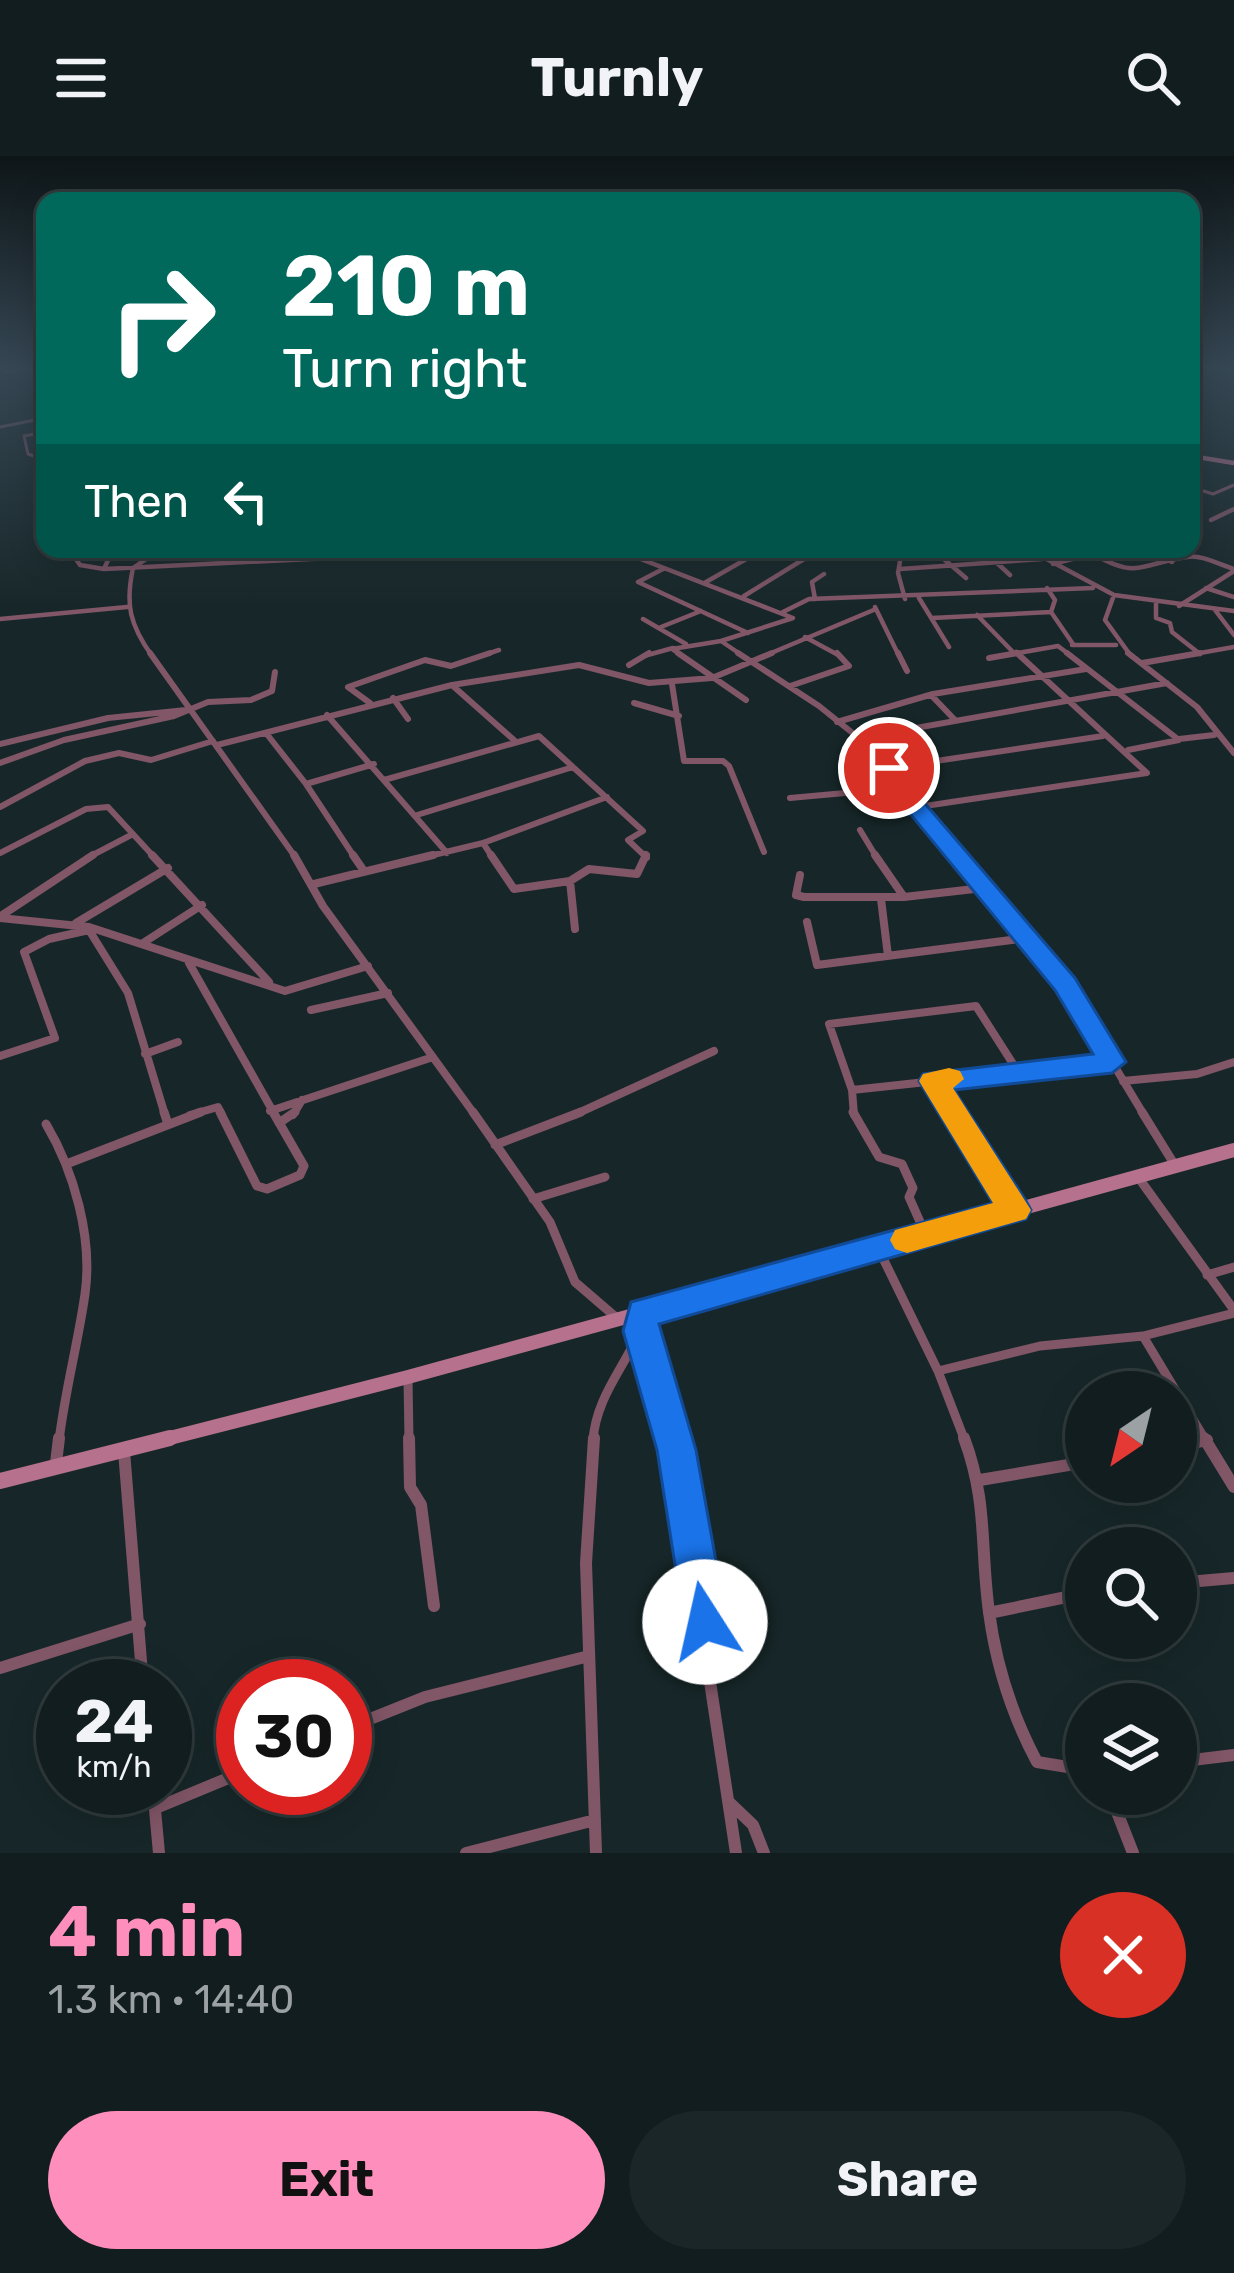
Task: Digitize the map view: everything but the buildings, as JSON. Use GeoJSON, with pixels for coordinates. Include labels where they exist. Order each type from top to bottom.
{"type":"FeatureCollection","features":[{"type":"Feature","properties":{"kind":"main road"},"geometry":{"type":"LineString","coordinates":[[1200,455],[1234,463]]}},
{"type":"Feature","properties":{"kind":"main road"},"geometry":{"type":"LineString","coordinates":[[0,1480],[408,1377],[1234,1150]]}},
{"type":"Feature","properties":{"kind":"street"},"geometry":{"type":"LineString","coordinates":[[1200,490],[1213,494],[1234,485]]}},
{"type":"Feature","properties":{"kind":"street"},"geometry":{"type":"LineString","coordinates":[[1210,520],[1234,509]]}},
{"type":"Feature","properties":{"kind":"street"},"geometry":{"type":"LineString","coordinates":[[75,558],[80,565],[104,569],[334,558]]}},
{"type":"Feature","properties":{"kind":"street"},"geometry":{"type":"LineString","coordinates":[[104,569],[108,558]]}},
{"type":"Feature","properties":{"kind":"street"},"geometry":{"type":"LineString","coordinates":[[148,558],[133,568],[127,607],[136,633],[314,884],[322,906],[533,1199],[555,1233],[574,1282],[619,1320]]}},
{"type":"Feature","properties":{"kind":"street"},"geometry":{"type":"LineString","coordinates":[[629,664],[654,650],[722,641],[794,620],[639,558]]}},
{"type":"Feature","properties":{"kind":"street"},"geometry":{"type":"LineString","coordinates":[[738,558],[746,561]]}},
{"type":"Feature","properties":{"kind":"street"},"geometry":{"type":"LineString","coordinates":[[704,583],[750,558]]}},
{"type":"Feature","properties":{"kind":"street"},"geometry":{"type":"LineString","coordinates":[[743,596],[805,558]]}},
{"type":"Feature","properties":{"kind":"street"},"geometry":{"type":"LineString","coordinates":[[901,558],[905,599]]}},
{"type":"Feature","properties":{"kind":"street"},"geometry":{"type":"LineString","coordinates":[[944,558],[966,578]]}},
{"type":"Feature","properties":{"kind":"street"},"geometry":{"type":"LineString","coordinates":[[994,558],[1010,575]]}},
{"type":"Feature","properties":{"kind":"street"},"geometry":{"type":"LineString","coordinates":[[1051,564],[1074,558]]}},
{"type":"Feature","properties":{"kind":"street"},"geometry":{"type":"LineString","coordinates":[[1102,558],[1128,572],[1152,571],[1183,558]]}},
{"type":"Feature","properties":{"kind":"street"},"geometry":{"type":"LineString","coordinates":[[1163,558],[1172,562]]}},
{"type":"Feature","properties":{"kind":"street"},"geometry":{"type":"LineString","coordinates":[[1200,558],[1234,570]]}},
{"type":"Feature","properties":{"kind":"street"},"geometry":{"type":"LineString","coordinates":[[900,569],[1043,559],[1114,596],[1234,611]]}},
{"type":"Feature","properties":{"kind":"street"},"geometry":{"type":"LineString","coordinates":[[665,568],[638,582],[748,633]]}},
{"type":"Feature","properties":{"kind":"street"},"geometry":{"type":"LineString","coordinates":[[1179,606],[1234,570]]}},
{"type":"Feature","properties":{"kind":"street"},"geometry":{"type":"LineString","coordinates":[[814,599],[813,580],[824,574]]}},
{"type":"Feature","properties":{"kind":"street"},"geometry":{"type":"LineString","coordinates":[[1047,588],[1055,600],[1051,613]]}},
{"type":"Feature","properties":{"kind":"street"},"geometry":{"type":"LineString","coordinates":[[783,612],[802,600],[814,599],[1093,588]]}},
{"type":"Feature","properties":{"kind":"street"},"geometry":{"type":"LineString","coordinates":[[1205,588],[1234,597]]}},
{"type":"Feature","properties":{"kind":"street"},"geometry":{"type":"LineString","coordinates":[[1114,596],[1105,620],[1118,645],[1196,706],[1214,735],[1234,753]]}},
{"type":"Feature","properties":{"kind":"street"},"geometry":{"type":"LineString","coordinates":[[919,598],[949,647]]}},
{"type":"Feature","properties":{"kind":"street"},"geometry":{"type":"LineString","coordinates":[[873,600],[907,671]]}},
{"type":"Feature","properties":{"kind":"street"},"geometry":{"type":"LineString","coordinates":[[1156,603],[1156,618],[1167,621],[1172,632],[1200,654]]}},
{"type":"Feature","properties":{"kind":"street"},"geometry":{"type":"LineString","coordinates":[[0,619],[127,607]]}},
{"type":"Feature","properties":{"kind":"street"},"geometry":{"type":"LineString","coordinates":[[0,807],[66,775],[85,760],[119,752],[151,760],[452,685],[586,664],[639,681],[672,684],[712,678],[876,609]]}},
{"type":"Feature","properties":{"kind":"street"},"geometry":{"type":"LineString","coordinates":[[660,627],[701,610]]}},
{"type":"Feature","properties":{"kind":"street"},"geometry":{"type":"LineString","coordinates":[[1216,610],[1234,635]]}},
{"type":"Feature","properties":{"kind":"street"},"geometry":{"type":"LineString","coordinates":[[932,618],[1051,613]]}},
{"type":"Feature","properties":{"kind":"street"},"geometry":{"type":"LineString","coordinates":[[1051,613],[1073,644]]}},
{"type":"Feature","properties":{"kind":"street"},"geometry":{"type":"LineString","coordinates":[[918,807],[1147,772],[977,614]]}},
{"type":"Feature","properties":{"kind":"street"},"geometry":{"type":"LineString","coordinates":[[643,620],[687,645]]}},
{"type":"Feature","properties":{"kind":"street"},"geometry":{"type":"LineString","coordinates":[[816,633],[820,643]]}},
{"type":"Feature","properties":{"kind":"street"},"geometry":{"type":"LineString","coordinates":[[788,686],[848,669],[836,652],[805,637]]}},
{"type":"Feature","properties":{"kind":"street"},"geometry":{"type":"LineString","coordinates":[[722,641],[860,738],[889,768],[900,788],[1066,984],[1176,1168]]}},
{"type":"Feature","properties":{"kind":"street"},"geometry":{"type":"LineString","coordinates":[[989,658],[1073,644],[1118,645]]}},
{"type":"Feature","properties":{"kind":"street"},"geometry":{"type":"LineString","coordinates":[[1058,646],[1179,739]]}},
{"type":"Feature","properties":{"kind":"street"},"geometry":{"type":"LineString","coordinates":[[1140,663],[1234,647]]}},
{"type":"Feature","properties":{"kind":"street"},"geometry":{"type":"LineString","coordinates":[[673,648],[746,700]]}},
{"type":"Feature","properties":{"kind":"street"},"geometry":{"type":"LineString","coordinates":[[371,704],[348,687],[425,660],[451,666],[499,650]]}},
{"type":"Feature","properties":{"kind":"street"},"geometry":{"type":"LineString","coordinates":[[836,723],[931,695],[1088,669]]}},
{"type":"Feature","properties":{"kind":"street"},"geometry":{"type":"LineString","coordinates":[[0,763],[51,740],[194,710],[215,700],[234,705],[266,695],[275,672]]}},
{"type":"Feature","properties":{"kind":"street"},"geometry":{"type":"LineString","coordinates":[[860,738],[1167,683]]}},
{"type":"Feature","properties":{"kind":"street"},"geometry":{"type":"LineString","coordinates":[[672,684],[684,761],[723,761],[729,766],[730,784],[765,836],[764,852]]}},
{"type":"Feature","properties":{"kind":"street"},"geometry":{"type":"LineString","coordinates":[[452,685],[515,740]]}},
{"type":"Feature","properties":{"kind":"street"},"geometry":{"type":"LineString","coordinates":[[931,695],[956,720]]}},
{"type":"Feature","properties":{"kind":"street"},"geometry":{"type":"LineString","coordinates":[[393,698],[409,718]]}},
{"type":"Feature","properties":{"kind":"street"},"geometry":{"type":"LineString","coordinates":[[634,704],[680,716]]}},
{"type":"Feature","properties":{"kind":"street"},"geometry":{"type":"LineString","coordinates":[[0,744],[108,718],[194,710]]}},
{"type":"Feature","properties":{"kind":"street"},"geometry":{"type":"LineString","coordinates":[[328,715],[447,853]]}},
{"type":"Feature","properties":{"kind":"street"},"geometry":{"type":"LineString","coordinates":[[266,733],[364,871]]}},
{"type":"Feature","properties":{"kind":"street"},"geometry":{"type":"LineString","coordinates":[[1126,750],[1214,735]]}},
{"type":"Feature","properties":{"kind":"street"},"geometry":{"type":"LineString","coordinates":[[384,780],[539,736],[644,833],[628,840],[646,851],[643,869],[631,874],[589,869],[570,881],[511,888],[483,843]]}},
{"type":"Feature","properties":{"kind":"street"},"geometry":{"type":"LineString","coordinates":[[889,768],[1105,736]]}},
{"type":"Feature","properties":{"kind":"street"},"geometry":{"type":"LineString","coordinates":[[306,784],[374,764]]}},
{"type":"Feature","properties":{"kind":"street"},"geometry":{"type":"LineString","coordinates":[[417,814],[573,767]]}},
{"type":"Feature","properties":{"kind":"street"},"geometry":{"type":"LineString","coordinates":[[790,798],[900,788]]}},
{"type":"Feature","properties":{"kind":"street"},"geometry":{"type":"LineString","coordinates":[[314,884],[483,843],[608,797]]}},
{"type":"Feature","properties":{"kind":"street"},"geometry":{"type":"LineString","coordinates":[[0,854],[94,806],[108,807],[270,983]]}},
{"type":"Feature","properties":{"kind":"street"},"geometry":{"type":"LineString","coordinates":[[860,830],[897,893],[904,897]]}},
{"type":"Feature","properties":{"kind":"street"},"geometry":{"type":"LineString","coordinates":[[0,917],[80,862],[133,834]]}},
{"type":"Feature","properties":{"kind":"street"},"geometry":{"type":"LineString","coordinates":[[75,923],[168,868]]}},
{"type":"Feature","properties":{"kind":"street"},"geometry":{"type":"LineString","coordinates":[[800,875],[796,895],[881,899],[983,888]]}},
{"type":"Feature","properties":{"kind":"street"},"geometry":{"type":"LineString","coordinates":[[570,881],[575,929]]}},
{"type":"Feature","properties":{"kind":"street"},"geometry":{"type":"LineString","coordinates":[[881,899],[888,956]]}},
{"type":"Feature","properties":{"kind":"street"},"geometry":{"type":"LineString","coordinates":[[142,944],[202,905]]}},
{"type":"Feature","properties":{"kind":"street"},"geometry":{"type":"LineString","coordinates":[[0,917],[75,923],[189,963],[292,991],[368,966]]}},
{"type":"Feature","properties":{"kind":"street"},"geometry":{"type":"LineString","coordinates":[[806,922],[817,964],[1027,938]]}},
{"type":"Feature","properties":{"kind":"street"},"geometry":{"type":"LineString","coordinates":[[89,928],[98,951],[128,993],[167,1121]]}},
{"type":"Feature","properties":{"kind":"street"},"geometry":{"type":"LineString","coordinates":[[0,1056],[55,1038],[24,952],[89,928]]}},
{"type":"Feature","properties":{"kind":"street"},"geometry":{"type":"LineString","coordinates":[[69,1163],[167,1121],[218,1107],[257,1186],[267,1189],[295,1178],[304,1166],[189,963]]}},
{"type":"Feature","properties":{"kind":"street"},"geometry":{"type":"LineString","coordinates":[[310,1010],[388,993]]}},
{"type":"Feature","properties":{"kind":"street"},"geometry":{"type":"LineString","coordinates":[[926,1234],[909,1197],[910,1180],[902,1164],[879,1157],[853,1113],[852,1090],[829,1024],[976,1006],[1017,1070]]}},
{"type":"Feature","properties":{"kind":"street"},"geometry":{"type":"LineString","coordinates":[[145,1054],[178,1042]]}},
{"type":"Feature","properties":{"kind":"street"},"geometry":{"type":"LineString","coordinates":[[495,1145],[566,1120],[609,1095],[714,1051]]}},
{"type":"Feature","properties":{"kind":"street"},"geometry":{"type":"LineString","coordinates":[[270,1111],[433,1057]]}},
{"type":"Feature","properties":{"kind":"street"},"geometry":{"type":"LineString","coordinates":[[852,1090],[1112,1062]]}},
{"type":"Feature","properties":{"kind":"street"},"geometry":{"type":"LineString","coordinates":[[1123,1081],[1197,1074],[1234,1062]]}},
{"type":"Feature","properties":{"kind":"street"},"geometry":{"type":"LineString","coordinates":[[933,1081],[1015,1210]]}},
{"type":"Feature","properties":{"kind":"street"},"geometry":{"type":"LineString","coordinates":[[279,1124],[303,1098]]}},
{"type":"Feature","properties":{"kind":"street"},"geometry":{"type":"LineString","coordinates":[[46,1124],[69,1163],[82,1232],[86,1290],[68,1372],[56,1463]]}},
{"type":"Feature","properties":{"kind":"street"},"geometry":{"type":"LineString","coordinates":[[533,1199],[604,1177]]}},
{"type":"Feature","properties":{"kind":"street"},"geometry":{"type":"LineString","coordinates":[[938,1371],[1040,1346],[1143,1336],[1234,1311],[1138,1177]]}},
{"type":"Feature","properties":{"kind":"street"},"geometry":{"type":"LineString","coordinates":[[878,1248],[938,1371],[980,1480],[989,1613],[1012,1715],[1028,1751],[1047,1767],[1065,1768]]}},
{"type":"Feature","properties":{"kind":"street"},"geometry":{"type":"LineString","coordinates":[[1208,1275],[1234,1268]]}},
{"type":"Feature","properties":{"kind":"street"},"geometry":{"type":"LineString","coordinates":[[643,1313],[641,1331],[676,1450],[736,1853]]}},
{"type":"Feature","properties":{"kind":"street"},"geometry":{"type":"LineString","coordinates":[[596,1853],[586,1563],[594,1430],[611,1378],[641,1331]]}},
{"type":"Feature","properties":{"kind":"street"},"geometry":{"type":"LineString","coordinates":[[1143,1336],[1234,1487]]}},
{"type":"Feature","properties":{"kind":"street"},"geometry":{"type":"LineString","coordinates":[[408,1377],[410,1487],[421,1504],[434,1606]]}},
{"type":"Feature","properties":{"kind":"street"},"geometry":{"type":"LineString","coordinates":[[1197,1442],[1207,1440]]}},
{"type":"Feature","properties":{"kind":"street"},"geometry":{"type":"LineString","coordinates":[[124,1450],[142,1659]]}},
{"type":"Feature","properties":{"kind":"street"},"geometry":{"type":"LineString","coordinates":[[980,1480],[1065,1466]]}},
{"type":"Feature","properties":{"kind":"street"},"geometry":{"type":"LineString","coordinates":[[1197,1581],[1234,1578]]}},
{"type":"Feature","properties":{"kind":"street"},"geometry":{"type":"LineString","coordinates":[[989,1613],[1065,1597]]}},
{"type":"Feature","properties":{"kind":"street"},"geometry":{"type":"LineString","coordinates":[[0,1668],[140,1624]]}},
{"type":"Feature","properties":{"kind":"street"},"geometry":{"type":"LineString","coordinates":[[372,1718],[425,1697],[589,1656]]}},
{"type":"Feature","properties":{"kind":"street"},"geometry":{"type":"LineString","coordinates":[[1197,1759],[1234,1755]]}},
{"type":"Feature","properties":{"kind":"street"},"geometry":{"type":"LineString","coordinates":[[729,1802],[753,1826],[764,1853]]}},
{"type":"Feature","properties":{"kind":"street"},"geometry":{"type":"LineString","coordinates":[[156,1815],[159,1853]]}},
{"type":"Feature","properties":{"kind":"street"},"geometry":{"type":"LineString","coordinates":[[1118,1815],[1133,1853]]}},
{"type":"Feature","properties":{"kind":"street"},"geometry":{"type":"LineString","coordinates":[[466,1853],[493,1842],[595,1820]]}},
{"type":"Feature","properties":{"kind":"slow traffic"},"geometry":{"type":"LineString","coordinates":[[907,1240],[1015,1210],[933,1081],[949,1079]]}},
{"type":"Feature","properties":{"kind":"route"},"geometry":{"type":"LineString","coordinates":[[705,1622],[676,1450],[641,1331],[643,1313],[1015,1210],[933,1081],[1112,1062],[1066,984],[900,788],[889,768]]}}]}
